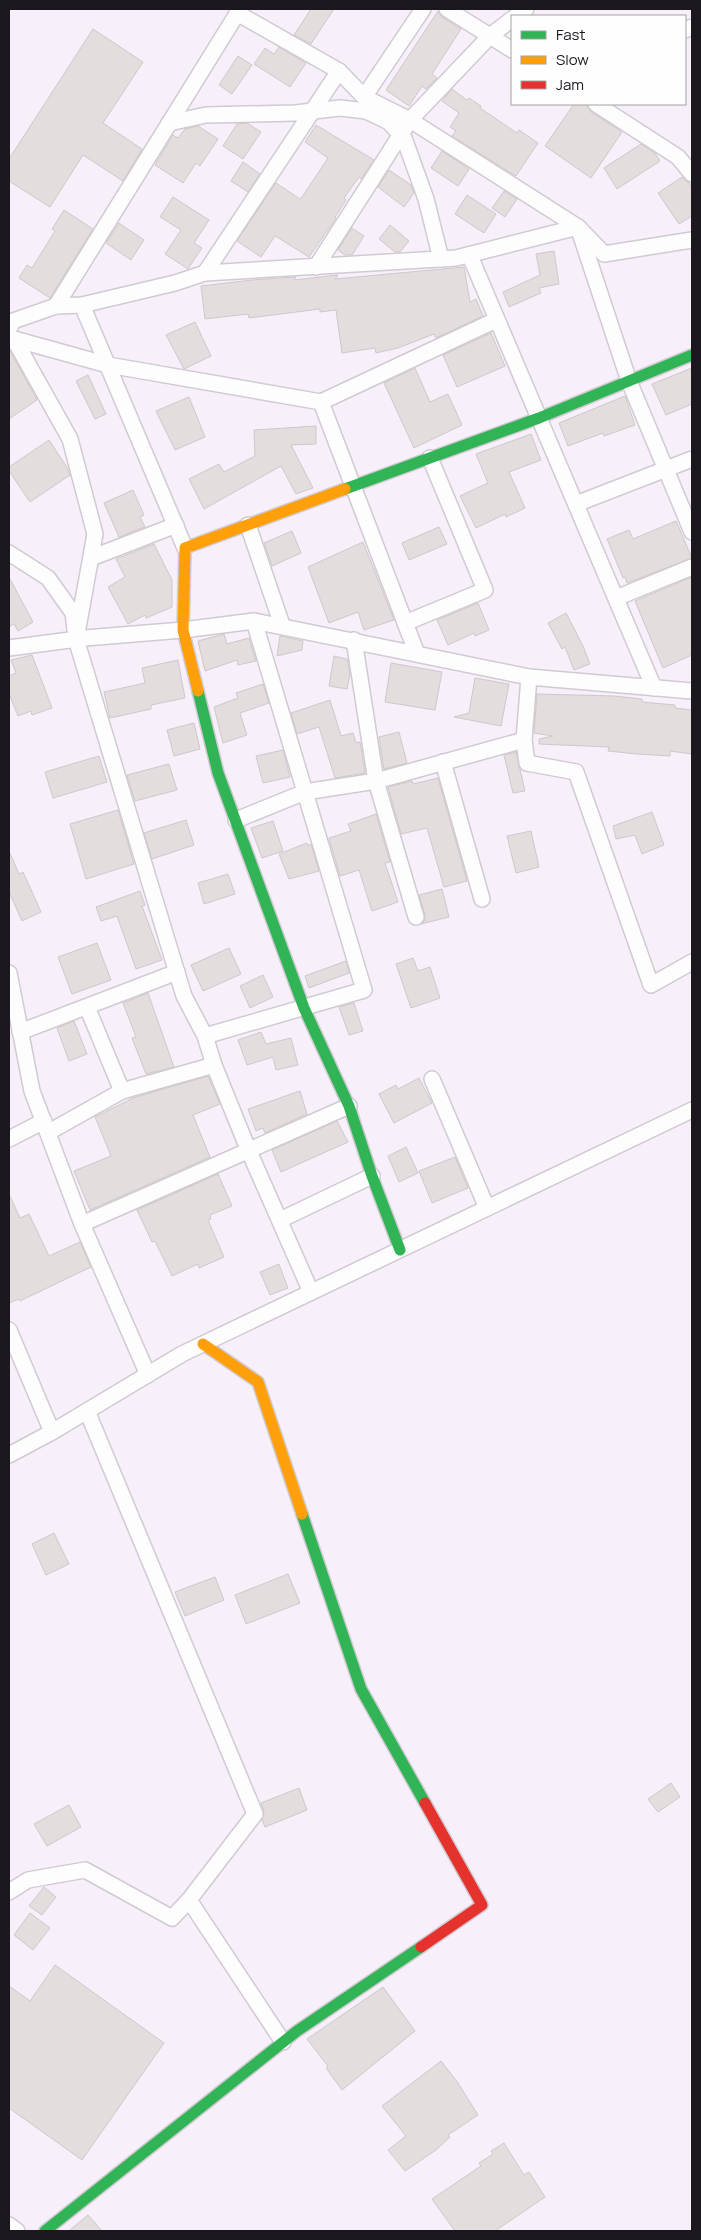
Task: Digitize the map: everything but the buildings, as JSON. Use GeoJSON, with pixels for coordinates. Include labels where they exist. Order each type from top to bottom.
{"type":"FeatureCollection","features":[{"type":"Feature","properties":{"kind":"street"},"geometry":{"type":"LineString","coordinates":[[364,97],[423,9]]}},
{"type":"Feature","properties":{"kind":"street"},"geometry":{"type":"LineString","coordinates":[[447,9],[511,49]]}},
{"type":"Feature","properties":{"kind":"street"},"geometry":{"type":"LineString","coordinates":[[56,306],[238,11],[339,71],[364,97],[410,120],[578,227],[604,254],[692,240]]}},
{"type":"Feature","properties":{"kind":"street"},"geometry":{"type":"LineString","coordinates":[[316,267],[410,120],[490,36],[511,20]]}},
{"type":"Feature","properties":{"kind":"street"},"geometry":{"type":"LineString","coordinates":[[205,273],[339,71]]}},
{"type":"Feature","properties":{"kind":"street"},"geometry":{"type":"LineString","coordinates":[[598,105],[678,157],[692,174]]}},
{"type":"Feature","properties":{"kind":"street"},"geometry":{"type":"LineString","coordinates":[[169,123],[206,115],[247,116],[340,108],[366,111],[389,122],[404,138],[418,175],[441,259]]}},
{"type":"Feature","properties":{"kind":"street"},"geometry":{"type":"LineString","coordinates":[[76,639],[95,534],[70,439],[10,336],[14,321],[56,306],[82,305],[175,283],[205,273],[470,256],[578,227]]}},
{"type":"Feature","properties":{"kind":"street"},"geometry":{"type":"LineString","coordinates":[[578,227],[630,382],[692,532]]}},
{"type":"Feature","properties":{"kind":"street"},"geometry":{"type":"LineString","coordinates":[[470,256],[654,688]]}},
{"type":"Feature","properties":{"kind":"street"},"geometry":{"type":"LineString","coordinates":[[82,305],[185,548],[183,630],[218,772],[304,1008],[349,1106],[372,1176],[400,1250]]}},
{"type":"Feature","properties":{"kind":"street"},"geometry":{"type":"LineString","coordinates":[[10,336],[108,365],[321,402],[496,320]]}},
{"type":"Feature","properties":{"kind":"street"},"geometry":{"type":"LineString","coordinates":[[185,548],[539,418],[692,355]]}},
{"type":"Feature","properties":{"kind":"street"},"geometry":{"type":"LineString","coordinates":[[321,402],[417,654]]}},
{"type":"Feature","properties":{"kind":"street"},"geometry":{"type":"LineString","coordinates":[[405,623],[485,590],[430,458]]}},
{"type":"Feature","properties":{"kind":"street"},"geometry":{"type":"LineString","coordinates":[[576,504],[692,459]]}},
{"type":"Feature","properties":{"kind":"street"},"geometry":{"type":"LineString","coordinates":[[91,558],[176,525]]}},
{"type":"Feature","properties":{"kind":"street"},"geometry":{"type":"LineString","coordinates":[[248,525],[282,625]]}},
{"type":"Feature","properties":{"kind":"street"},"geometry":{"type":"LineString","coordinates":[[9,554],[18,557],[48,578],[72,613],[76,639],[184,996],[205,1036],[214,1065],[248,1148],[311,1292]]}},
{"type":"Feature","properties":{"kind":"street"},"geometry":{"type":"LineString","coordinates":[[616,598],[692,567]]}},
{"type":"Feature","properties":{"kind":"street"},"geometry":{"type":"LineString","coordinates":[[205,1036],[364,990],[254,621]]}},
{"type":"Feature","properties":{"kind":"street"},"geometry":{"type":"LineString","coordinates":[[9,648],[76,639],[183,630],[254,621],[282,625],[529,677],[692,691]]}},
{"type":"Feature","properties":{"kind":"street"},"geometry":{"type":"LineString","coordinates":[[354,640],[376,781],[416,917]]}},
{"type":"Feature","properties":{"kind":"street"},"geometry":{"type":"LineString","coordinates":[[529,677],[524,740],[527,763],[576,772],[651,985],[692,962]]}},
{"type":"Feature","properties":{"kind":"street"},"geometry":{"type":"LineString","coordinates":[[236,820],[305,792],[376,781],[524,740]]}},
{"type":"Feature","properties":{"kind":"street"},"geometry":{"type":"LineString","coordinates":[[443,762],[482,899]]}},
{"type":"Feature","properties":{"kind":"street"},"geometry":{"type":"LineString","coordinates":[[20,1032],[177,972]]}},
{"type":"Feature","properties":{"kind":"street"},"geometry":{"type":"LineString","coordinates":[[9,975],[32,1092],[82,1224],[148,1374]]}},
{"type":"Feature","properties":{"kind":"street"},"geometry":{"type":"LineString","coordinates":[[87,1007],[122,1091]]}},
{"type":"Feature","properties":{"kind":"street"},"geometry":{"type":"LineString","coordinates":[[9,1139],[46,1127],[122,1091],[214,1065]]}},
{"type":"Feature","properties":{"kind":"street"},"geometry":{"type":"LineString","coordinates":[[432,1078],[487,1208]]}},
{"type":"Feature","properties":{"kind":"street"},"geometry":{"type":"LineString","coordinates":[[82,1224],[248,1148],[349,1106]]}},
{"type":"Feature","properties":{"kind":"street"},"geometry":{"type":"LineString","coordinates":[[9,1455],[52,1432],[148,1374],[204,1344],[692,1110]]}},
{"type":"Feature","properties":{"kind":"street"},"geometry":{"type":"LineString","coordinates":[[280,1220],[372,1176]]}},
{"type":"Feature","properties":{"kind":"street"},"geometry":{"type":"LineString","coordinates":[[10,1338],[52,1432]]}},
{"type":"Feature","properties":{"kind":"street"},"geometry":{"type":"LineString","coordinates":[[45,2231],[283,2042],[482,1905],[361,1689],[258,1382],[204,1344]]}},
{"type":"Feature","properties":{"kind":"street"},"geometry":{"type":"LineString","coordinates":[[9,1892],[28,1880],[85,1870],[172,1918],[189,1900],[255,1814],[87,1411]]}},
{"type":"Feature","properties":{"kind":"street"},"geometry":{"type":"LineString","coordinates":[[189,1900],[283,2042]]}},
{"type":"Feature","properties":{"kind":"street"},"geometry":{"type":"LineString","coordinates":[[9,2225],[17,2231]]}},
{"type":"Feature","properties":{"kind":"traffic: fast"},"geometry":{"type":"LineString","coordinates":[[345,489],[539,418],[692,355]]}},
{"type":"Feature","properties":{"kind":"traffic: fast"},"geometry":{"type":"LineString","coordinates":[[198,691],[218,773],[304,1008],[349,1106],[372,1176],[400,1250]]}},
{"type":"Feature","properties":{"kind":"traffic: fast"},"geometry":{"type":"LineString","coordinates":[[302,1514],[361,1689],[425,1803]]}},
{"type":"Feature","properties":{"kind":"traffic: fast"},"geometry":{"type":"LineString","coordinates":[[45,2231],[297,2031],[421,1947]]}},
{"type":"Feature","properties":{"kind":"traffic: slow"},"geometry":{"type":"LineString","coordinates":[[198,691],[183,630],[185,548],[345,489]]}},
{"type":"Feature","properties":{"kind":"traffic: slow"},"geometry":{"type":"LineString","coordinates":[[203,1344],[258,1382],[302,1514]]}},
{"type":"Feature","properties":{"kind":"traffic: jam"},"geometry":{"type":"LineString","coordinates":[[421,1947],[482,1905],[425,1803]]}}]}
